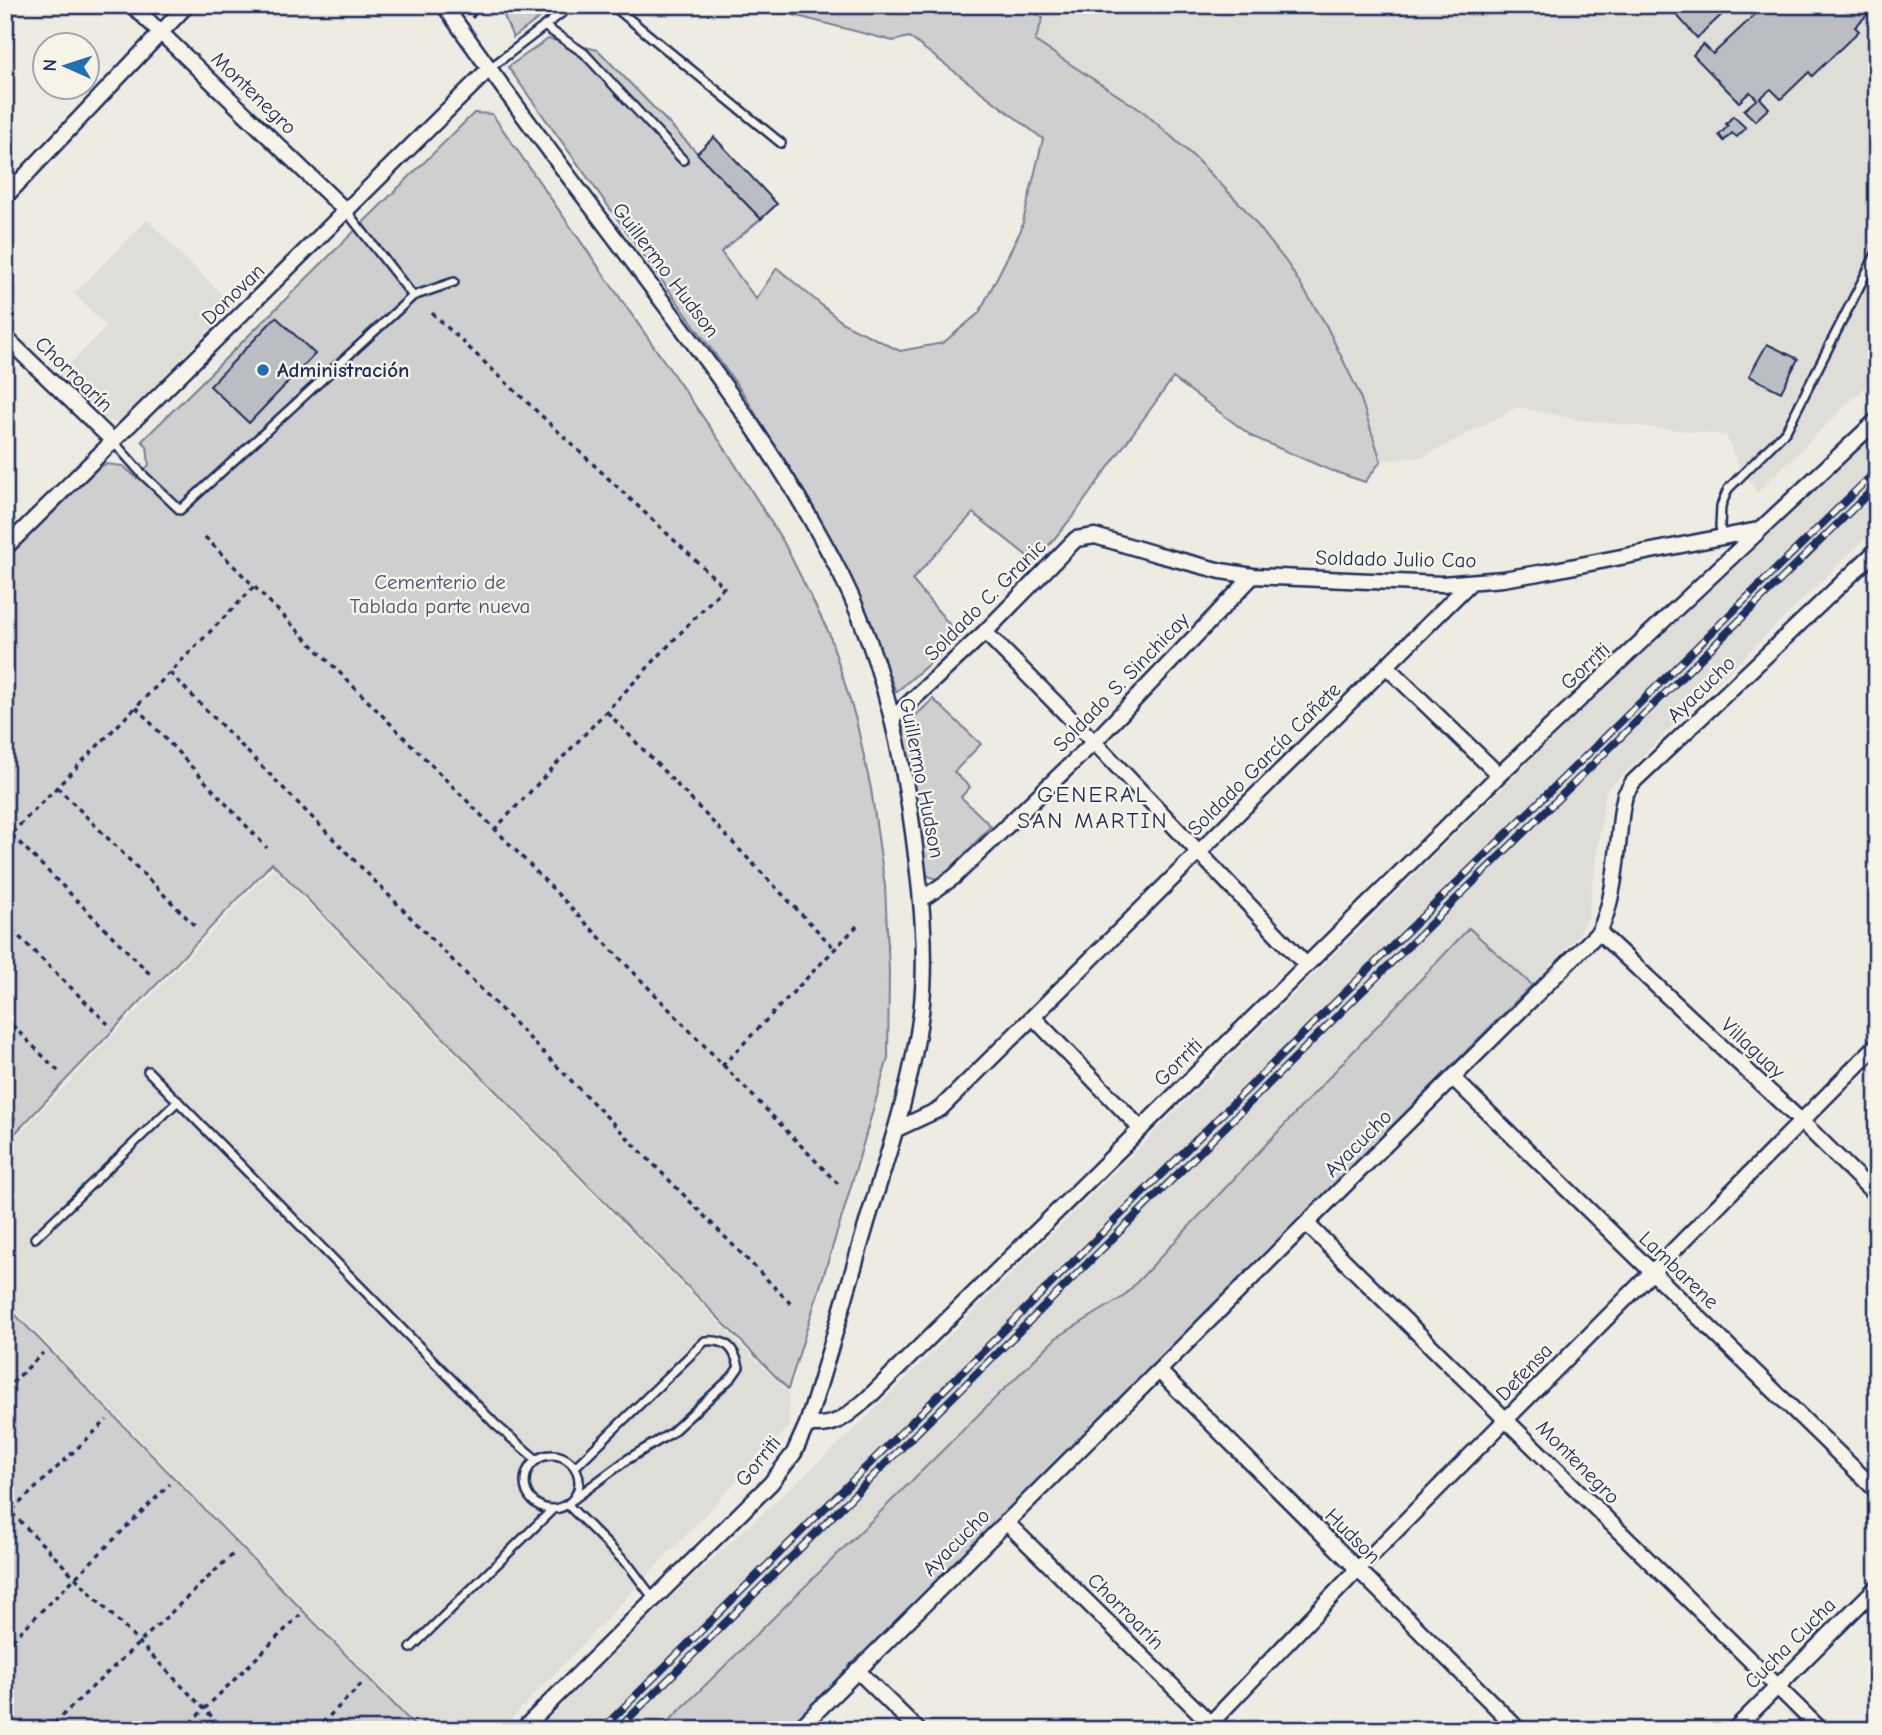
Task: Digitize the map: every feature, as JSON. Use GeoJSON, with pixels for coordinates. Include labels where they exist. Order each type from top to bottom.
{"type":"FeatureCollection","features":[{"type":"Feature","properties":{"kind":"street","name":"Montenegro"},"geometry":{"type":"LineString","coordinates":[[132,5],[347,212]]}},
{"type":"Feature","properties":{"kind":"street"},"geometry":{"type":"LineString","coordinates":[[5,197],[187,5]]}},
{"type":"Feature","properties":{"kind":"street","name":"Guillermo Hudson"},"geometry":{"type":"LineString","coordinates":[[444,5],[726,386],[801,504],[842,576],[864,629],[893,718],[908,798],[922,899],[924,957],[921,1010],[913,1062],[897,1129],[807,1423]]}},
{"type":"Feature","properties":{"kind":"street","name":"Donovan"},"geometry":{"type":"LineString","coordinates":[[5,548],[489,69]]}},
{"type":"Feature","properties":{"kind":"street","name":"Chorroarín"},"geometry":{"type":"LineString","coordinates":[[5,337],[113,441]]}},
{"type":"Feature","properties":{"kind":"street","name":"Gorriti"},"geometry":{"type":"LineString","coordinates":[[522,1730],[771,1483],[794,1453],[807,1423],[822,1427],[841,1419],[867,1399],[1499,775],[1877,420]]}},
{"type":"Feature","properties":{"kind":"street","name":"Soldado Julio Cao"},"geometry":{"type":"LineString","coordinates":[[1076,539],[1096,536],[1197,565],[1252,576],[1400,584],[1471,582],[1545,572],[1759,530]]}},
{"type":"Feature","properties":{"kind":"street","name":"Soldado C. Granic"},"geometry":{"type":"LineString","coordinates":[[893,718],[985,632],[1076,539]]}},
{"type":"Feature","properties":{"kind":"street","name":"Ayacucho"},"geometry":{"type":"LineString","coordinates":[[798,1730],[1599,932],[1609,901],[1625,795],[1633,782],[1877,550]]}},
{"type":"Feature","properties":{"kind":"street","name":"Soldado S. Sinchicay"},"geometry":{"type":"LineString","coordinates":[[922,899],[954,877],[1094,741],[1252,576]]}},
{"type":"Feature","properties":{"kind":"street","name":"Soldado García Cañete"},"geometry":{"type":"LineString","coordinates":[[897,1129],[940,1109],[1471,582]]}},
{"type":"Feature","properties":{"kind":"street"},"geometry":{"type":"LineString","coordinates":[[985,632],[1094,741],[1305,964]]}},
{"type":"Feature","properties":{"kind":"street"},"geometry":{"type":"LineString","coordinates":[[1387,667],[1499,775]]}},
{"type":"Feature","properties":{"kind":"street","name":"Villaguay"},"geometry":{"type":"LineString","coordinates":[[1599,932],[1877,1196]]}},
{"type":"Feature","properties":{"kind":"street"},"geometry":{"type":"LineString","coordinates":[[1034,1018],[1141,1129]]}},
{"type":"Feature","properties":{"kind":"street","name":"Defensa"},"geometry":{"type":"LineString","coordinates":[[1210,1728],[1357,1570],[1877,1045]]}},
{"type":"Feature","properties":{"kind":"street","name":"Lambarene"},"geometry":{"type":"LineString","coordinates":[[1453,1078],[1877,1491]]}},
{"type":"Feature","properties":{"kind":"street","name":"Montenegro"},"geometry":{"type":"LineString","coordinates":[[1307,1224],[1821,1730]]}},
{"type":"Feature","properties":{"kind":"street","name":"Hudson"},"geometry":{"type":"LineString","coordinates":[[1159,1371],[1518,1730]]}},
{"type":"Feature","properties":{"kind":"street","name":"Chorroarín"},"geometry":{"type":"LineString","coordinates":[[1006,1522],[1210,1728]]}},
{"type":"Feature","properties":{"kind":"street","name":"Cucha Cucha"},"geometry":{"type":"LineString","coordinates":[[1734,1730],[1877,1587]]}},
{"type":"Feature","properties":{"kind":"street"},"geometry":{"type":"LineString","coordinates":[[857,1670],[918,1730]]}},
{"type":"Feature","properties":{"kind":"lane"},"geometry":{"type":"LineString","coordinates":[[489,69],[572,5]]}},
{"type":"Feature","properties":{"kind":"lane"},"geometry":{"type":"LineString","coordinates":[[612,5],[781,143]]}},
{"type":"Feature","properties":{"kind":"lane"},"geometry":{"type":"LineString","coordinates":[[544,26],[584,53],[683,160]]}},
{"type":"Feature","properties":{"kind":"lane"},"geometry":{"type":"LineString","coordinates":[[347,212],[413,296]]}},
{"type":"Feature","properties":{"kind":"lane"},"geometry":{"type":"LineString","coordinates":[[1722,537],[1721,506],[1728,489],[1786,431],[1877,252]]}},
{"type":"Feature","properties":{"kind":"lane"},"geometry":{"type":"LineString","coordinates":[[113,441],[142,474],[180,510],[413,296],[454,282]]}},
{"type":"Feature","properties":{"kind":"lane"},"geometry":{"type":"LineString","coordinates":[[148,1071],[464,1394],[537,1460]]}},
{"type":"Feature","properties":{"kind":"lane"},"geometry":{"type":"LineString","coordinates":[[35,1238],[178,1101]]}},
{"type":"Feature","properties":{"kind":"lane"},"geometry":{"type":"LineString","coordinates":[[411,1648],[552,1510],[571,1502],[628,1459],[671,1433],[732,1377],[739,1367],[736,1354],[726,1342],[705,1341],[575,1467]]}},
{"type":"Feature","properties":{"kind":"lane"},"geometry":{"type":"LineString","coordinates":[[552,1510],[536,1504],[526,1490],[527,1473],[537,1460],[545,1456],[562,1456],[575,1467],[580,1483],[571,1502]]}},
{"type":"Feature","properties":{"kind":"lane"},"geometry":{"type":"LineString","coordinates":[[571,1502],[630,1567],[654,1599]]}},
{"type":"Feature","properties":{"kind":"path"},"geometry":{"type":"LineString","coordinates":[[432,313],[724,587],[495,830]]}},
{"type":"Feature","properties":{"kind":"path"},"geometry":{"type":"LineString","coordinates":[[205,537],[495,830],[841,1187]]}},
{"type":"Feature","properties":{"kind":"path"},"geometry":{"type":"LineString","coordinates":[[5,840],[254,587]]}},
{"type":"Feature","properties":{"kind":"path"},"geometry":{"type":"LineString","coordinates":[[170,673],[792,1305]]}},
{"type":"Feature","properties":{"kind":"path"},"geometry":{"type":"LineString","coordinates":[[136,707],[267,848]]}},
{"type":"Feature","properties":{"kind":"path"},"geometry":{"type":"LineString","coordinates":[[607,712],[835,949]]}},
{"type":"Feature","properties":{"kind":"path"},"geometry":{"type":"LineString","coordinates":[[57,788],[196,928]]}},
{"type":"Feature","properties":{"kind":"path"},"geometry":{"type":"LineString","coordinates":[[5,828],[152,976]]}},
{"type":"Feature","properties":{"kind":"path"},"geometry":{"type":"LineString","coordinates":[[5,923],[108,1024]]}},
{"type":"Feature","properties":{"kind":"path"},"geometry":{"type":"LineString","coordinates":[[722,1066],[857,926]]}},
{"type":"Feature","properties":{"kind":"path"},"geometry":{"type":"LineString","coordinates":[[5,1018],[60,1073]]}},
{"type":"Feature","properties":{"kind":"path"},"geometry":{"type":"LineString","coordinates":[[5,1111],[15,1120]]}},
{"type":"Feature","properties":{"kind":"path"},"geometry":{"type":"LineString","coordinates":[[5,1390],[43,1353]]}},
{"type":"Feature","properties":{"kind":"path"},"geometry":{"type":"LineString","coordinates":[[5,1517],[107,1420]]}},
{"type":"Feature","properties":{"kind":"path"},"geometry":{"type":"LineString","coordinates":[[5,1647],[170,1484]]}},
{"type":"Feature","properties":{"kind":"path"},"geometry":{"type":"LineString","coordinates":[[5,1506],[225,1730]]}},
{"type":"Feature","properties":{"kind":"path"},"geometry":{"type":"LineString","coordinates":[[47,1730],[235,1552]]}},
{"type":"Feature","properties":{"kind":"path"},"geometry":{"type":"LineString","coordinates":[[183,1730],[300,1615]]}},
{"type":"Feature","properties":{"kind":"path"},"geometry":{"type":"LineString","coordinates":[[315,1730],[364,1682]]}},
{"type":"Feature","properties":{"kind":"path"},"geometry":{"type":"LineString","coordinates":[[5,1711],[24,1730]]}},
{"type":"Feature","properties":{"kind":"shaded area"},"geometry":{"type":"Polygon","coordinates":[[[1020,5],[1877,5],[1877,375],[1758,492],[1739,468],[1726,435],[1579,420],[1518,407],[1423,457],[1381,461],[1359,393],[1325,323],[1287,263],[1244,208],[1194,157],[1145,113],[1035,41],[1043,18],[1020,5]]]}},
{"type":"Feature","properties":{"kind":"shaded area"},"geometry":{"type":"Polygon","coordinates":[[[147,220],[233,306],[122,419],[114,422],[102,418],[59,375],[107,327],[74,294],[147,220]]]}},
{"type":"Feature","properties":{"kind":"shaded area"},"geometry":{"type":"Polygon","coordinates":[[[1877,417],[1877,527],[1606,791],[1588,917],[1577,937],[1532,985],[1469,928],[1123,1297],[1056,1338],[660,1730],[537,1730],[672,1596],[860,1424],[1877,417]]]}},
{"type":"Feature","properties":{"kind":"shaded area"},"geometry":{"type":"Polygon","coordinates":[[[273,868],[789,1394],[789,1426],[501,1730],[422,1730],[5,1300],[5,1149],[273,868]]]}},
{"type":"Feature","properties":{"kind":"green space"},"geometry":{"type":"Polygon","coordinates":[[[507,5],[556,5],[513,38],[504,16],[507,5]]]}},
{"type":"Feature","properties":{"kind":"green space"},"geometry":{"type":"Polygon","coordinates":[[[755,5],[1020,5],[1043,18],[1035,41],[1145,113],[1194,157],[1244,208],[1287,263],[1325,323],[1359,393],[1381,461],[1365,482],[1327,469],[1253,437],[1173,378],[1074,515],[1035,562],[973,513],[912,580],[960,637],[896,692],[840,557],[745,396],[508,67],[548,39],[598,50],[761,219],[721,252],[756,299],[777,268],[843,323],[900,351],[943,343],[979,313],[1021,230],[1043,139],[909,37],[893,41],[755,5]]]}},
{"type":"Feature","properties":{"kind":"green space","name":"Cementerio de Tablada parte nueva"},"geometry":{"type":"Polygon","coordinates":[[[474,113],[492,114],[728,453],[784,543],[829,633],[856,720],[871,789],[885,886],[889,971],[888,1058],[788,1389],[272,863],[5,1144],[5,560],[97,469],[106,464],[123,466],[137,478],[149,465],[147,446],[142,441],[474,113]]]}},
{"type":"Feature","properties":{"kind":"green space"},"geometry":{"type":"Polygon","coordinates":[[[933,699],[981,744],[954,772],[970,787],[961,797],[991,826],[943,877],[937,879],[928,876],[925,871],[902,734],[908,723],[933,699]]]}},
{"type":"Feature","properties":{"kind":"green space"},"geometry":{"type":"Polygon","coordinates":[[[1469,928],[1532,985],[792,1730],[660,1730],[1056,1338],[1123,1297],[1469,928]]]}},
{"type":"Feature","properties":{"kind":"green space"},"geometry":{"type":"Polygon","coordinates":[[[5,1304],[419,1730],[5,1730],[5,1304]]]}},
{"type":"Feature","properties":{"kind":"building"},"geometry":{"type":"Polygon","coordinates":[[[1668,5],[1732,5],[1697,38],[1668,5]]]}},
{"type":"Feature","properties":{"kind":"building"},"geometry":{"type":"Polygon","coordinates":[[[1765,5],[1877,5],[1855,27],[1859,31],[1812,76],[1809,72],[1781,99],[1771,89],[1760,98],[1769,108],[1755,121],[1744,110],[1757,99],[1750,92],[1739,102],[1693,55],[1703,44],[1713,54],[1765,5]]]}},
{"type":"Feature","properties":{"kind":"building"},"geometry":{"type":"Polygon","coordinates":[[[1733,116],[1746,128],[1737,137],[1732,133],[1724,141],[1719,135],[1733,116]]]}},
{"type":"Feature","properties":{"kind":"building"},"geometry":{"type":"Polygon","coordinates":[[[714,137],[777,204],[761,219],[697,153],[714,137]]]}},
{"type":"Feature","properties":{"kind":"building","name":"Administración"},"geometry":{"type":"Polygon","coordinates":[[[276,317],[315,354],[249,423],[210,386],[276,317]]]}},
{"type":"Feature","properties":{"kind":"building"},"geometry":{"type":"Polygon","coordinates":[[[1767,344],[1798,359],[1781,392],[1749,376],[1767,344]]]}},
{"type":"Feature","properties":{"kind":"railway"},"geometry":{"type":"LineString","coordinates":[[601,1730],[1322,1015],[1877,470]]}},
{"type":"Feature","properties":{"kind":"railway"},"geometry":{"type":"LineString","coordinates":[[617,1730],[1877,485]]}},
{"type":"Feature","properties":{"kind":"place","name":"Administración"},"geometry":{"type":"Point","coordinates":[263,370]}},
{"type":"Feature","properties":{"kind":"district","name":"GENERAL SAN MARTIN"},"geometry":{"type":"Point","coordinates":[1093,807]}}]}
